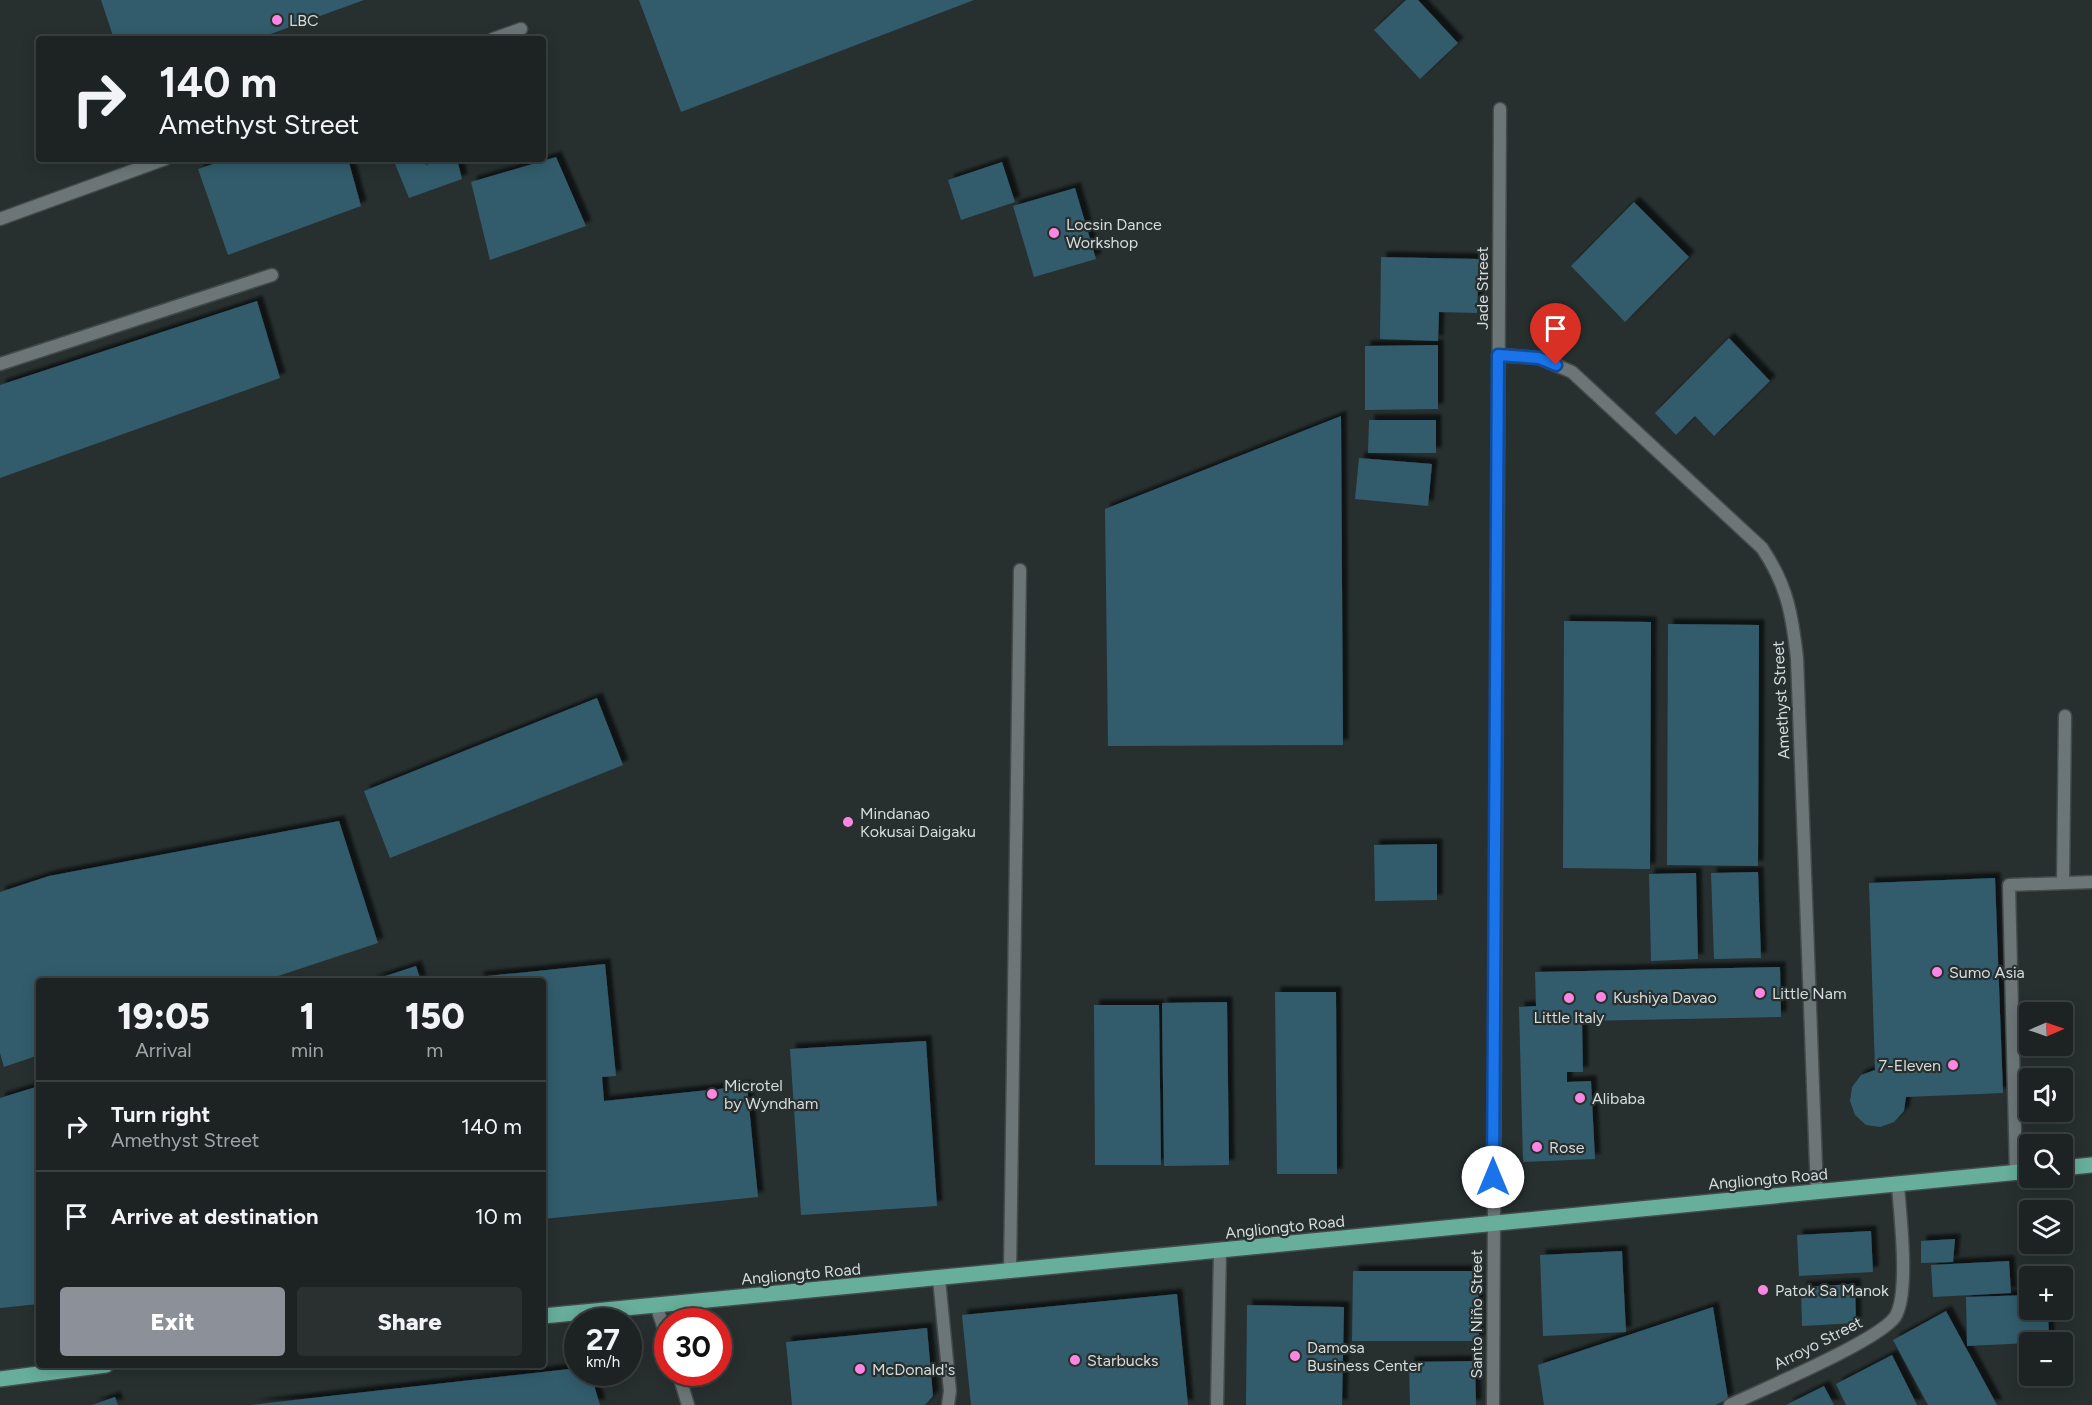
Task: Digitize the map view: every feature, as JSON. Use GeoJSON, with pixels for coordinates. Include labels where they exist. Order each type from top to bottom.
{"type":"FeatureCollection","features":[{"type":"Feature","properties":{"kind":"main road"},"geometry":{"type":"LineString","coordinates":[[2073,1167],[2092,1165]]}},
{"type":"Feature","properties":{"kind":"main road","name":"Angliongto Road"},"geometry":{"type":"LineString","coordinates":[[546,1316],[2019,1172]]}},
{"type":"Feature","properties":{"kind":"main road"},"geometry":{"type":"LineString","coordinates":[[0,1379],[83,1368]]}},
{"type":"Feature","properties":{"kind":"street"},"geometry":{"type":"LineString","coordinates":[[501,36],[521,29]]}},
{"type":"Feature","properties":{"kind":"street","name":"Jade Street"},"geometry":{"type":"LineString","coordinates":[[1492,1224],[1500,109]]}},
{"type":"Feature","properties":{"kind":"street"},"geometry":{"type":"LineString","coordinates":[[0,219],[157,162]]}},
{"type":"Feature","properties":{"kind":"street"},"geometry":{"type":"LineString","coordinates":[[0,364],[272,275]]}},
{"type":"Feature","properties":{"kind":"street","name":"Amethyst Street"},"geometry":{"type":"LineString","coordinates":[[1498,355],[1539,358],[1572,372],[1762,548],[1776,568],[1787,593],[1797,658],[1817,1193]]}},
{"type":"Feature","properties":{"kind":"street"},"geometry":{"type":"LineString","coordinates":[[1010,1272],[1020,570]]}},
{"type":"Feature","properties":{"kind":"street"},"geometry":{"type":"LineString","coordinates":[[2063,883],[2065,716]]}},
{"type":"Feature","properties":{"kind":"street"},"geometry":{"type":"LineString","coordinates":[[2021,1134],[2009,885],[2092,882]]}},
{"type":"Feature","properties":{"kind":"street","name":"Arroyo Street"},"geometry":{"type":"LineString","coordinates":[[1730,1405],[1869,1338],[1895,1316],[1903,1287],[1898,1186]]}},
{"type":"Feature","properties":{"kind":"street","name":"Santo Niño Street"},"geometry":{"type":"LineString","coordinates":[[1492,1224],[1493,1405]]}},
{"type":"Feature","properties":{"kind":"street"},"geometry":{"type":"LineString","coordinates":[[1217,1405],[1220,1251]]}},
{"type":"Feature","properties":{"kind":"street"},"geometry":{"type":"LineString","coordinates":[[939,1279],[950,1391],[948,1405]]}},
{"type":"Feature","properties":{"kind":"street"},"geometry":{"type":"LineString","coordinates":[[682,1386],[688,1405]]}},
{"type":"Feature","properties":{"kind":"building"},"geometry":{"type":"Polygon","coordinates":[[[101,0],[364,0],[265,36],[113,36],[101,0]]]}},
{"type":"Feature","properties":{"kind":"building"},"geometry":{"type":"Polygon","coordinates":[[[639,0],[974,0],[681,112],[639,0]]]}},
{"type":"Feature","properties":{"kind":"building"},"geometry":{"type":"Polygon","coordinates":[[[1406,0],[1418,0],[1458,43],[1420,79],[1374,30],[1406,0]]]}},
{"type":"Feature","properties":{"kind":"building"},"geometry":{"type":"Polygon","coordinates":[[[556,157],[586,226],[490,260],[471,182],[539,162],[546,162],[546,160],[556,157]]]}},
{"type":"Feature","properties":{"kind":"building"},"geometry":{"type":"Polygon","coordinates":[[[219,162],[349,162],[361,206],[228,255],[198,169],[219,162]]]}},
{"type":"Feature","properties":{"kind":"building"},"geometry":{"type":"Polygon","coordinates":[[[394,162],[425,162],[426,165],[433,162],[458,162],[462,179],[409,198],[394,162]]]}},
{"type":"Feature","properties":{"kind":"building"},"geometry":{"type":"Polygon","coordinates":[[[1002,162],[1015,202],[961,220],[948,180],[1002,162]]]}},
{"type":"Feature","properties":{"kind":"building","name":"Locsin Dance Workshop"},"geometry":{"type":"Polygon","coordinates":[[[1075,188],[1096,259],[1034,277],[1013,206],[1075,188]]]}},
{"type":"Feature","properties":{"kind":"building"},"geometry":{"type":"Polygon","coordinates":[[[1634,202],[1689,257],[1625,322],[1571,266],[1634,202]]]}},
{"type":"Feature","properties":{"kind":"building"},"geometry":{"type":"Polygon","coordinates":[[[1381,257],[1479,259],[1477,313],[1439,312],[1438,341],[1380,339],[1381,257]]]}},
{"type":"Feature","properties":{"kind":"building"},"geometry":{"type":"Polygon","coordinates":[[[257,301],[280,378],[0,478],[0,385],[257,301]]]}},
{"type":"Feature","properties":{"kind":"building"},"geometry":{"type":"Polygon","coordinates":[[[1729,338],[1770,381],[1714,436],[1695,416],[1676,435],[1655,413],[1729,338]]]}},
{"type":"Feature","properties":{"kind":"building"},"geometry":{"type":"Polygon","coordinates":[[[1438,345],[1438,409],[1365,410],[1365,346],[1438,345]]]}},
{"type":"Feature","properties":{"kind":"building"},"geometry":{"type":"Polygon","coordinates":[[[1341,416],[1343,745],[1108,746],[1105,509],[1341,416]]]}},
{"type":"Feature","properties":{"kind":"building"},"geometry":{"type":"Polygon","coordinates":[[[1369,420],[1436,420],[1436,453],[1368,453],[1369,420]]]}},
{"type":"Feature","properties":{"kind":"building"},"geometry":{"type":"Polygon","coordinates":[[[1359,458],[1432,464],[1428,506],[1355,499],[1359,458]]]}},
{"type":"Feature","properties":{"kind":"building"},"geometry":{"type":"Polygon","coordinates":[[[1564,621],[1651,622],[1650,869],[1563,868],[1564,621]]]}},
{"type":"Feature","properties":{"kind":"building"},"geometry":{"type":"Polygon","coordinates":[[[1668,624],[1759,625],[1758,866],[1667,865],[1668,624]]]}},
{"type":"Feature","properties":{"kind":"building"},"geometry":{"type":"Polygon","coordinates":[[[597,698],[623,765],[390,858],[364,791],[597,698]]]}},
{"type":"Feature","properties":{"kind":"building"},"geometry":{"type":"Polygon","coordinates":[[[339,821],[378,943],[272,978],[36,978],[36,1056],[4,1067],[0,1053],[0,892],[49,876],[339,821]]]}},
{"type":"Feature","properties":{"kind":"building"},"geometry":{"type":"Polygon","coordinates":[[[1437,844],[1437,900],[1375,901],[1374,845],[1437,844]]]}},
{"type":"Feature","properties":{"kind":"building"},"geometry":{"type":"Polygon","coordinates":[[[1758,872],[1761,958],[1714,959],[1711,873],[1758,872]]]}},
{"type":"Feature","properties":{"kind":"building"},"geometry":{"type":"Polygon","coordinates":[[[1696,873],[1698,959],[1651,961],[1649,874],[1696,873]]]}},
{"type":"Feature","properties":{"kind":"building"},"geometry":{"type":"Polygon","coordinates":[[[1995,878],[2003,1093],[1906,1097],[1904,1111],[1894,1122],[1880,1127],[1866,1125],[1855,1115],[1850,1101],[1852,1087],[1861,1075],[1875,1070],[1869,883],[1995,878]]]}},
{"type":"Feature","properties":{"kind":"building","name":"Microtel by Wyndham"},"geometry":{"type":"Polygon","coordinates":[[[605,964],[616,1076],[602,1077],[604,1101],[747,1086],[758,1197],[546,1219],[546,978],[478,977],[605,964]]]}},
{"type":"Feature","properties":{"kind":"building"},"geometry":{"type":"Polygon","coordinates":[[[416,966],[420,978],[379,978],[416,966]]]}},
{"type":"Feature","properties":{"kind":"building"},"geometry":{"type":"Polygon","coordinates":[[[1780,967],[1781,1017],[1582,1021],[1583,1072],[1567,1072],[1567,1082],[1591,1081],[1595,1159],[1523,1162],[1519,1007],[1536,1006],[1535,972],[1780,967]]]}},
{"type":"Feature","properties":{"kind":"building"},"geometry":{"type":"Polygon","coordinates":[[[1275,992],[1336,992],[1337,1174],[1277,1174],[1275,992]]]}},
{"type":"Feature","properties":{"kind":"building"},"geometry":{"type":"Polygon","coordinates":[[[1227,1002],[1229,1165],[1164,1166],[1162,1003],[1227,1002]]]}},
{"type":"Feature","properties":{"kind":"building"},"geometry":{"type":"Polygon","coordinates":[[[1094,1005],[1159,1005],[1161,1165],[1095,1165],[1094,1005]]]}},
{"type":"Feature","properties":{"kind":"building"},"geometry":{"type":"Polygon","coordinates":[[[926,1041],[937,1206],[801,1215],[790,1049],[926,1041]]]}},
{"type":"Feature","properties":{"kind":"building"},"geometry":{"type":"Polygon","coordinates":[[[36,1087],[36,1304],[0,1308],[0,1098],[36,1087]]]}},
{"type":"Feature","properties":{"kind":"building"},"geometry":{"type":"Polygon","coordinates":[[[1871,1231],[1873,1272],[1799,1276],[1797,1235],[1871,1231]]]}},
{"type":"Feature","properties":{"kind":"building"},"geometry":{"type":"Polygon","coordinates":[[[1955,1239],[1953,1262],[1921,1263],[1921,1241],[1955,1239]]]}},
{"type":"Feature","properties":{"kind":"building"},"geometry":{"type":"Polygon","coordinates":[[[1622,1251],[1626,1332],[1543,1336],[1540,1255],[1622,1251]]]}},
{"type":"Feature","properties":{"kind":"building"},"geometry":{"type":"Polygon","coordinates":[[[2009,1261],[2011,1293],[1933,1297],[1931,1265],[2009,1261]]]}},
{"type":"Feature","properties":{"kind":"building"},"geometry":{"type":"Polygon","coordinates":[[[1353,1271],[1478,1271],[1479,1341],[1352,1341],[1353,1271]]]}},
{"type":"Feature","properties":{"kind":"building"},"geometry":{"type":"Polygon","coordinates":[[[1855,1284],[1856,1323],[1802,1326],[1801,1287],[1855,1284]]]}},
{"type":"Feature","properties":{"kind":"building","name":"Starbucks"},"geometry":{"type":"Polygon","coordinates":[[[1177,1294],[1188,1405],[971,1405],[962,1315],[1177,1294]]]}},
{"type":"Feature","properties":{"kind":"building"},"geometry":{"type":"Polygon","coordinates":[[[2019,1295],[2019,1320],[2048,1320],[2049,1332],[2019,1332],[2019,1343],[1967,1346],[1966,1297],[2019,1295]]]}},
{"type":"Feature","properties":{"kind":"building","name":"Damosa Business Center"},"geometry":{"type":"Polygon","coordinates":[[[1247,1305],[1344,1307],[1342,1405],[1246,1405],[1247,1305]]]}},
{"type":"Feature","properties":{"kind":"building"},"geometry":{"type":"Polygon","coordinates":[[[1713,1307],[1728,1399],[1715,1405],[1544,1405],[1538,1365],[1713,1307]]]}},
{"type":"Feature","properties":{"kind":"building"},"geometry":{"type":"Polygon","coordinates":[[[1946,1311],[1997,1405],[1928,1405],[1893,1340],[1946,1311]]]}},
{"type":"Feature","properties":{"kind":"building","name":"McDonald's"},"geometry":{"type":"Polygon","coordinates":[[[927,1328],[933,1396],[925,1405],[792,1405],[786,1342],[927,1328]]]}},
{"type":"Feature","properties":{"kind":"building"},"geometry":{"type":"Polygon","coordinates":[[[1892,1355],[1917,1405],[1846,1405],[1836,1384],[1892,1355]]]}},
{"type":"Feature","properties":{"kind":"building"},"geometry":{"type":"Polygon","coordinates":[[[1475,1361],[1476,1405],[1410,1405],[1409,1362],[1475,1361]]]}},
{"type":"Feature","properties":{"kind":"building"},"geometry":{"type":"Polygon","coordinates":[[[564,1370],[564,1386],[594,1386],[600,1405],[250,1405],[564,1370]]]}},
{"type":"Feature","properties":{"kind":"building"},"geometry":{"type":"Polygon","coordinates":[[[1824,1386],[1834,1405],[1786,1405],[1824,1386]]]}},
{"type":"Feature","properties":{"kind":"building"},"geometry":{"type":"Polygon","coordinates":[[[115,1397],[118,1405],[92,1405],[115,1397]]]}},
{"type":"Feature","properties":{"kind":"place","name":"LBC"},"geometry":{"type":"Point","coordinates":[277,20]}},
{"type":"Feature","properties":{"kind":"place","name":"Locsin Dance Workshop"},"geometry":{"type":"Point","coordinates":[1054,233]}},
{"type":"Feature","properties":{"kind":"place","name":"Mindanao Kokusai Daigaku"},"geometry":{"type":"Point","coordinates":[848,822]}},
{"type":"Feature","properties":{"kind":"place","name":"Sumo Asia"},"geometry":{"type":"Point","coordinates":[1937,972]}},
{"type":"Feature","properties":{"kind":"place","name":"Little Nam"},"geometry":{"type":"Point","coordinates":[1760,993]}},
{"type":"Feature","properties":{"kind":"place","name":"Kushiya Davao"},"geometry":{"type":"Point","coordinates":[1601,997]}},
{"type":"Feature","properties":{"kind":"place","name":"Little Italy"},"geometry":{"type":"Point","coordinates":[1569,998]}},
{"type":"Feature","properties":{"kind":"place","name":"7-Eleven"},"geometry":{"type":"Point","coordinates":[1953,1065]}},
{"type":"Feature","properties":{"kind":"place","name":"Microtel by Wyndham"},"geometry":{"type":"Point","coordinates":[712,1094]}},
{"type":"Feature","properties":{"kind":"place","name":"Alibaba"},"geometry":{"type":"Point","coordinates":[1580,1098]}},
{"type":"Feature","properties":{"kind":"place","name":"Rose"},"geometry":{"type":"Point","coordinates":[1537,1147]}},
{"type":"Feature","properties":{"kind":"place","name":"Patok Sa Manok"},"geometry":{"type":"Point","coordinates":[1763,1290]}},
{"type":"Feature","properties":{"kind":"place","name":"Damosa Business Center"},"geometry":{"type":"Point","coordinates":[1295,1356]}},
{"type":"Feature","properties":{"kind":"place","name":"Starbucks"},"geometry":{"type":"Point","coordinates":[1075,1360]}},
{"type":"Feature","properties":{"kind":"place","name":"McDonald's"},"geometry":{"type":"Point","coordinates":[860,1369]}},
{"type":"Feature","properties":{"kind":"route"},"geometry":{"type":"LineString","coordinates":[[1493,1177],[1498,355],[1539,358],[1556,365]]}}]}
